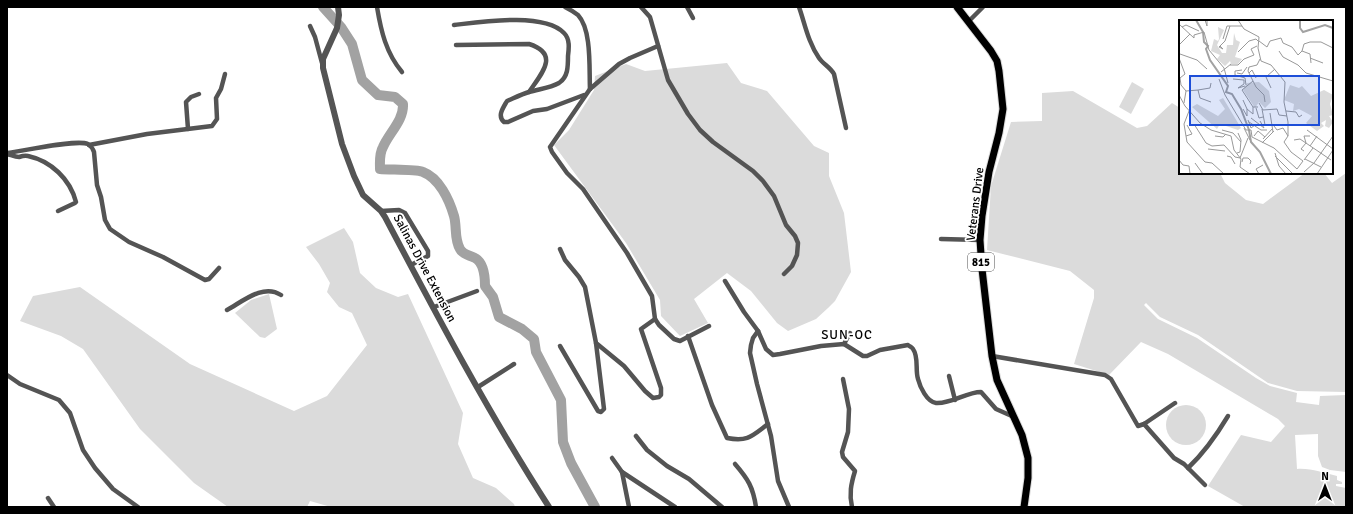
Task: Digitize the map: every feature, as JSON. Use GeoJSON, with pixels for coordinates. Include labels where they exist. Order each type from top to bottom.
{"type":"FeatureCollection","features":[{"type":"Feature","properties":{"kind":"main road","name":"Veterans Drive"},"geometry":{"type":"LineString","coordinates":[[957,7],[969,21],[997,61],[1002,96],[1003,109],[986,191],[980,240],[992,356],[997,380],[1022,435],[1028,458],[1028,478],[1024,507]]}},
{"type":"Feature","properties":{"kind":"street"},"geometry":{"type":"LineString","coordinates":[[322,63],[337,28],[339,15],[338,7]]}},
{"type":"Feature","properties":{"kind":"street"},"geometry":{"type":"LineString","coordinates":[[377,7],[383,38],[391,56],[402,72]]}},
{"type":"Feature","properties":{"kind":"street"},"geometry":{"type":"LineString","coordinates":[[565,7],[578,15],[582,20],[587,34],[590,89]]}},
{"type":"Feature","properties":{"kind":"street"},"geometry":{"type":"LineString","coordinates":[[641,7],[650,17],[668,80],[688,114],[700,130],[713,142],[754,171],[774,196],[786,225],[795,236],[798,243],[797,256],[792,266],[784,274]]}},
{"type":"Feature","properties":{"kind":"street"},"geometry":{"type":"LineString","coordinates":[[687,7],[693,18]]}},
{"type":"Feature","properties":{"kind":"street"},"geometry":{"type":"LineString","coordinates":[[799,7],[810,43],[820,59],[834,74],[846,128]]}},
{"type":"Feature","properties":{"kind":"street"},"geometry":{"type":"LineString","coordinates":[[969,21],[983,7]]}},
{"type":"Feature","properties":{"kind":"street"},"geometry":{"type":"LineString","coordinates":[[454,25],[530,20],[544,22],[563,32],[569,44],[568,68],[564,78],[558,84],[530,92],[507,101],[500,115],[504,122],[508,122],[533,111],[547,109],[585,95]]}},
{"type":"Feature","properties":{"kind":"street"},"geometry":{"type":"LineString","coordinates":[[310,26],[315,37],[322,63]]}},
{"type":"Feature","properties":{"kind":"street"},"geometry":{"type":"LineString","coordinates":[[456,45],[528,44],[536,46],[544,52],[546,65],[530,92]]}},
{"type":"Feature","properties":{"kind":"street"},"geometry":{"type":"LineString","coordinates":[[658,46],[619,64],[590,89],[550,147],[567,173],[583,188],[627,253],[652,296],[655,319],[659,325],[674,339],[680,340],[709,326]]}},
{"type":"Feature","properties":{"kind":"street","name":"Salinas Drive Extension"},"geometry":{"type":"LineString","coordinates":[[322,63],[342,144],[363,195],[381,211],[478,387],[527,473],[549,507]]}},
{"type":"Feature","properties":{"kind":"street"},"geometry":{"type":"LineString","coordinates":[[7,153],[69,144],[89,144],[147,134],[206,128],[212,126],[216,123],[217,119],[216,98],[221,89],[225,74]]}},
{"type":"Feature","properties":{"kind":"street"},"geometry":{"type":"LineString","coordinates":[[188,129],[186,102],[191,97],[199,94]]}},
{"type":"Feature","properties":{"kind":"street"},"geometry":{"type":"LineString","coordinates":[[89,144],[94,152],[97,184],[105,220],[110,229],[129,242],[164,257],[205,280],[209,279],[219,268]]}},
{"type":"Feature","properties":{"kind":"street"},"geometry":{"type":"LineString","coordinates":[[7,153],[14,156],[33,158],[55,168],[62,175],[70,187],[76,202],[58,211]]}},
{"type":"Feature","properties":{"kind":"street"},"geometry":{"type":"LineString","coordinates":[[381,211],[399,210],[405,213],[428,251],[428,256],[411,265]]}},
{"type":"Feature","properties":{"kind":"street"},"geometry":{"type":"LineString","coordinates":[[941,239],[980,240]]}},
{"type":"Feature","properties":{"kind":"street"},"geometry":{"type":"LineString","coordinates":[[560,249],[565,260],[585,287],[596,343],[604,409],[601,412],[598,411],[560,346]]}},
{"type":"Feature","properties":{"kind":"street"},"geometry":{"type":"LineString","coordinates":[[725,281],[758,332],[766,349],[773,355],[821,346],[844,344],[863,356],[867,356],[880,350],[908,345],[913,348],[915,354],[918,380],[927,397],[935,403],[955,400],[976,392],[981,392],[996,410],[1014,417]]}},
{"type":"Feature","properties":{"kind":"street"},"geometry":{"type":"LineString","coordinates":[[227,310],[259,292],[269,291],[276,292],[281,295]]}},
{"type":"Feature","properties":{"kind":"street"},"geometry":{"type":"LineString","coordinates":[[434,307],[477,291]]}},
{"type":"Feature","properties":{"kind":"street"},"geometry":{"type":"LineString","coordinates":[[596,343],[624,366],[645,391],[653,398],[659,397],[661,395],[661,388],[641,329],[655,319]]}},
{"type":"Feature","properties":{"kind":"street"},"geometry":{"type":"LineString","coordinates":[[758,332],[753,338],[750,353],[768,424],[778,481],[789,507]]}},
{"type":"Feature","properties":{"kind":"street"},"geometry":{"type":"LineString","coordinates":[[844,344],[850,333]]}},
{"type":"Feature","properties":{"kind":"street"},"geometry":{"type":"LineString","coordinates":[[688,336],[712,405],[727,438],[743,440],[753,436],[768,424]]}},
{"type":"Feature","properties":{"kind":"street"},"geometry":{"type":"LineString","coordinates":[[992,356],[1105,375],[1111,379],[1138,426],[1144,424],[1174,403]]}},
{"type":"Feature","properties":{"kind":"street"},"geometry":{"type":"LineString","coordinates":[[478,387],[514,364]]}},
{"type":"Feature","properties":{"kind":"street"},"geometry":{"type":"LineString","coordinates":[[7,375],[20,384],[59,400],[70,413],[83,450],[95,468],[113,489],[138,507]]}},
{"type":"Feature","properties":{"kind":"street"},"geometry":{"type":"LineString","coordinates":[[949,376],[955,400]]}},
{"type":"Feature","properties":{"kind":"street"},"geometry":{"type":"LineString","coordinates":[[843,379],[849,409],[848,432],[842,452],[843,457],[855,471],[850,487],[852,507]]}},
{"type":"Feature","properties":{"kind":"street"},"geometry":{"type":"LineString","coordinates":[[1188,468],[1200,457],[1228,416]]}},
{"type":"Feature","properties":{"kind":"street"},"geometry":{"type":"LineString","coordinates":[[1144,424],[1174,458],[1188,468],[1205,485]]}},
{"type":"Feature","properties":{"kind":"street"},"geometry":{"type":"LineString","coordinates":[[636,436],[647,450],[667,466],[689,479],[722,507]]}},
{"type":"Feature","properties":{"kind":"street"},"geometry":{"type":"LineString","coordinates":[[612,458],[622,472],[629,507]]}},
{"type":"Feature","properties":{"kind":"street"},"geometry":{"type":"LineString","coordinates":[[735,464],[748,479],[756,507]]}},
{"type":"Feature","properties":{"kind":"street"},"geometry":{"type":"LineString","coordinates":[[622,472],[675,507]]}},
{"type":"Feature","properties":{"kind":"street"},"geometry":{"type":"LineString","coordinates":[[48,498],[54,507]]}},
{"type":"Feature","properties":{"kind":"shaded area"},"geometry":{"type":"Polygon","coordinates":[[[727,63],[741,83],[767,91],[814,146],[829,153],[829,176],[844,213],[851,272],[835,301],[828,308],[816,319],[788,331],[777,323],[751,291],[727,273],[694,299],[708,323],[680,336],[661,316],[660,300],[626,243],[554,145],[569,130],[594,90],[595,76],[626,64],[645,71],[727,63]]]}},
{"type":"Feature","properties":{"kind":"shaded area"},"geometry":{"type":"Polygon","coordinates":[[[1132,82],[1144,89],[1131,114],[1119,107],[1132,82]]]}},
{"type":"Feature","properties":{"kind":"shaded area"},"geometry":{"type":"Polygon","coordinates":[[[1073,91],[1137,128],[1147,126],[1172,103],[1179,107],[1179,174],[1220,174],[1225,183],[1246,200],[1263,204],[1304,174],[1325,174],[1332,183],[1346,173],[1346,392],[1297,391],[1268,383],[1198,335],[1160,317],[1146,303],[1144,305],[1158,319],[1197,338],[1256,378],[1270,386],[1297,393],[1296,402],[1319,405],[1320,396],[1346,395],[1346,472],[1330,470],[1322,467],[1318,456],[1318,434],[1295,435],[1297,469],[1312,470],[1337,476],[1337,480],[1342,482],[1342,484],[1336,484],[1336,486],[1346,488],[1346,507],[1245,507],[1208,486],[1241,435],[1271,442],[1285,426],[1278,419],[1168,354],[1141,342],[1109,375],[1074,364],[1094,298],[1094,290],[1070,271],[987,250],[991,186],[1011,122],[1042,121],[1042,93],[1073,91]]]}},
{"type":"Feature","properties":{"kind":"shaded area"},"geometry":{"type":"Polygon","coordinates":[[[344,228],[353,242],[360,273],[376,288],[398,297],[408,294],[463,413],[458,444],[473,478],[496,488],[514,504],[515,507],[331,507],[310,501],[307,507],[228,507],[194,483],[140,429],[83,349],[61,336],[20,321],[33,296],[80,287],[190,364],[294,411],[327,396],[367,345],[352,313],[339,307],[327,292],[330,283],[319,264],[306,247],[344,228]]]}},
{"type":"Feature","properties":{"kind":"shaded area"},"geometry":{"type":"Polygon","coordinates":[[[269,294],[277,329],[265,338],[260,337],[235,313],[251,300],[269,294]]]}},
{"type":"Feature","properties":{"kind":"shaded area"},"geometry":{"type":"Polygon","coordinates":[[[1186,405],[1200,411],[1206,425],[1200,439],[1186,445],[1172,439],[1166,425],[1172,411],[1186,405]]]}},
{"type":"Feature","properties":{"kind":"waterway"},"geometry":{"type":"LineString","coordinates":[[323,7],[341,27],[352,44],[362,80],[378,95],[395,97],[403,104],[403,110],[399,121],[381,152],[380,169],[415,170],[423,172],[434,179],[443,190],[454,216],[458,245],[463,253],[475,258],[480,263],[484,275],[485,286],[493,297],[499,317],[522,329],[534,339],[536,352],[561,400],[563,442],[571,463],[595,507]]}},
{"type":"Feature","properties":{"kind":"district","name":"SUN-OC"},"geometry":{"type":"Point","coordinates":[847,334]}}]}
